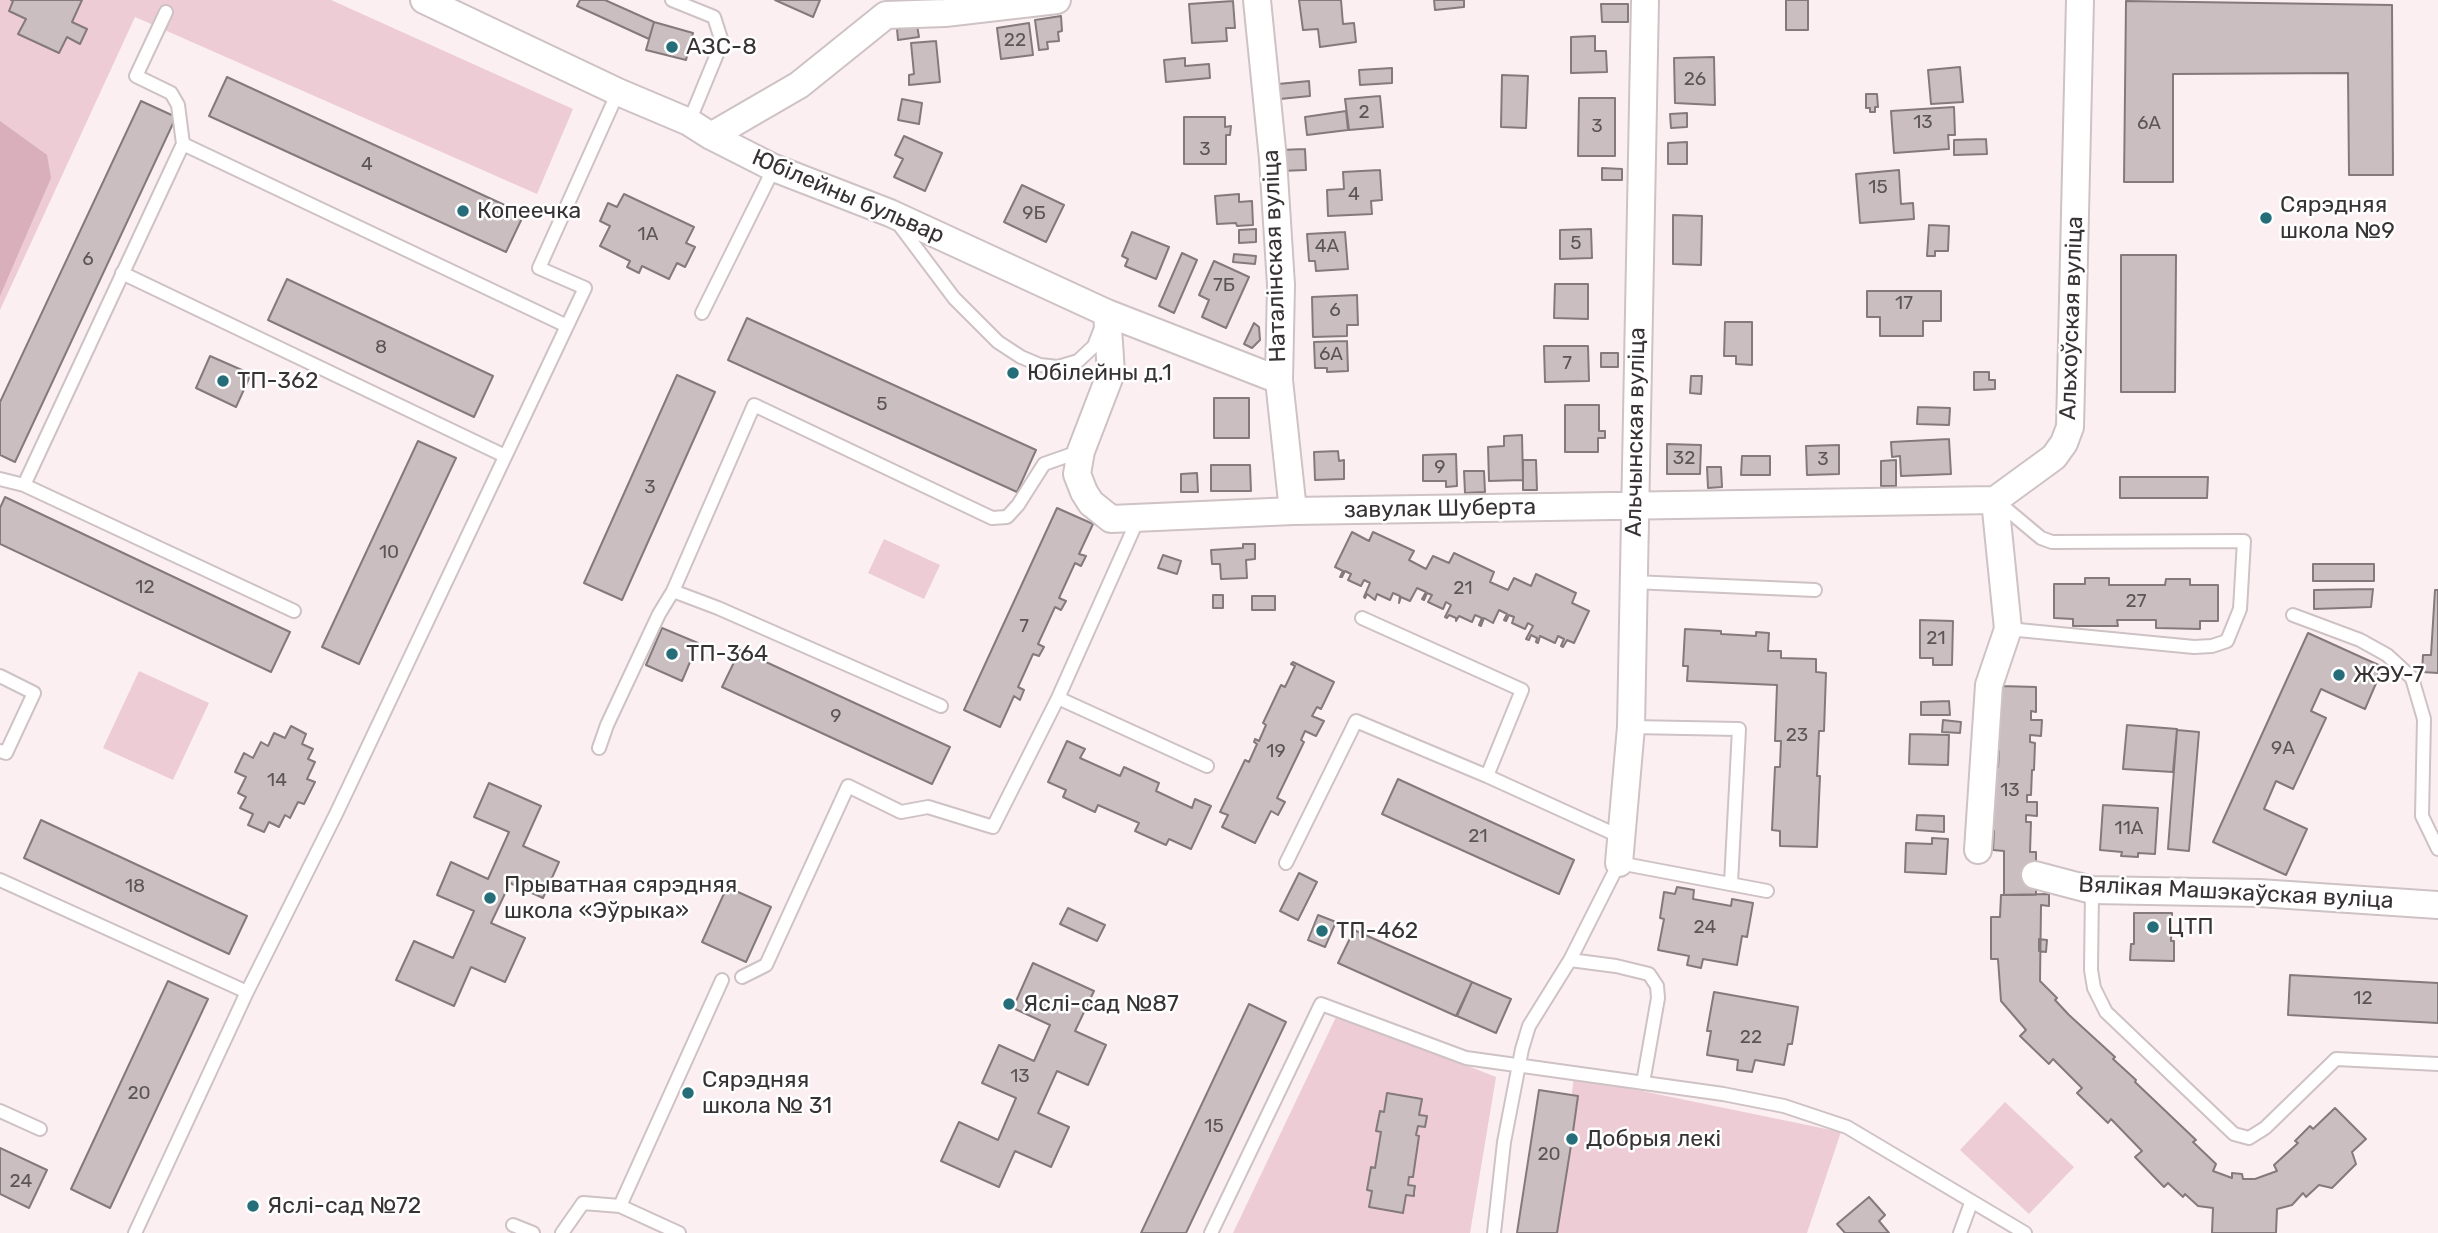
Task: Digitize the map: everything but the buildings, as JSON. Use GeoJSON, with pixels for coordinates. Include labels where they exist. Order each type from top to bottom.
{"type":"FeatureCollection","features":[{"type":"Feature","properties":{"kind":"street","name":"Юбілейны бульвар"},"geometry":{"type":"LineString","coordinates":[[424,0],[618,92],[689,122],[774,168],[890,213],[1107,313],[1279,380]]}},
{"type":"Feature","properties":{"kind":"street"},"geometry":{"type":"LineString","coordinates":[[711,136],[799,85],[886,15],[945,13],[1057,0]]}},
{"type":"Feature","properties":{"kind":"street","name":"Наталінская вуліца"},"geometry":{"type":"LineString","coordinates":[[1257,0],[1273,159],[1280,285],[1279,380],[1293,511]]}},
{"type":"Feature","properties":{"kind":"street","name":"Альчынская вуліца"},"geometry":{"type":"LineString","coordinates":[[1620,850],[1631,727],[1645,0]]}},
{"type":"Feature","properties":{"kind":"street","name":"Альхоўская вуліца"},"geometry":{"type":"LineString","coordinates":[[1994,500],[2054,457],[2064,443],[2070,426],[2080,0]]}},
{"type":"Feature","properties":{"kind":"street","name":"завулак Шуберта"},"geometry":{"type":"LineString","coordinates":[[1107,313],[1111,373],[1081,451],[1077,474],[1091,503],[1111,519],[1293,511],[1994,500]]}},
{"type":"Feature","properties":{"kind":"street"},"geometry":{"type":"LineString","coordinates":[[1978,850],[1989,685],[2008,629],[1994,500]]}},
{"type":"Feature","properties":{"kind":"street","name":"Вялікая Машэкаўская вуліца"},"geometry":{"type":"LineString","coordinates":[[2035,876],[2092,890],[2259,893],[2438,905]]}},
{"type":"Feature","properties":{"kind":"lane"},"geometry":{"type":"LineString","coordinates":[[672,0],[714,17],[722,42],[689,122]]}},
{"type":"Feature","properties":{"kind":"lane"},"geometry":{"type":"LineString","coordinates":[[24,485],[183,144],[178,105],[171,93],[136,76],[166,12]]}},
{"type":"Feature","properties":{"kind":"lane"},"geometry":{"type":"LineString","coordinates":[[135,1233],[247,992],[336,814],[584,288],[539,268],[618,92]]}},
{"type":"Feature","properties":{"kind":"lane"},"geometry":{"type":"LineString","coordinates":[[183,144],[567,327]]}},
{"type":"Feature","properties":{"kind":"lane"},"geometry":{"type":"LineString","coordinates":[[702,313],[774,168]]}},
{"type":"Feature","properties":{"kind":"lane"},"geometry":{"type":"LineString","coordinates":[[890,213],[954,298],[998,342],[1021,357],[1040,365],[1058,367],[1078,361],[1094,346],[1107,313]]}},
{"type":"Feature","properties":{"kind":"lane"},"geometry":{"type":"LineString","coordinates":[[122,273],[505,456]]}},
{"type":"Feature","properties":{"kind":"lane"},"geometry":{"type":"LineString","coordinates":[[599,748],[624,688],[659,614],[673,591],[754,405],[992,518],[1007,517],[1018,505],[1044,464],[1081,451]]}},
{"type":"Feature","properties":{"kind":"lane"},"geometry":{"type":"LineString","coordinates":[[0,479],[24,485],[295,611]]}},
{"type":"Feature","properties":{"kind":"lane"},"geometry":{"type":"LineString","coordinates":[[1994,500],[2041,538],[2052,542],[2245,541],[2240,609],[2227,641],[2212,646],[2194,647],[2008,629]]}},
{"type":"Feature","properties":{"kind":"lane"},"geometry":{"type":"LineString","coordinates":[[742,976],[766,965],[848,786],[901,812],[928,807],[993,827],[1058,698],[1138,519]]}},
{"type":"Feature","properties":{"kind":"lane"},"geometry":{"type":"LineString","coordinates":[[1633,582],[1815,590]]}},
{"type":"Feature","properties":{"kind":"lane"},"geometry":{"type":"LineString","coordinates":[[673,591],[718,608],[941,706]]}},
{"type":"Feature","properties":{"kind":"lane"},"geometry":{"type":"LineString","coordinates":[[2293,615],[2360,639],[2387,655],[2412,678],[2424,719],[2422,816],[2438,849]]}},
{"type":"Feature","properties":{"kind":"lane"},"geometry":{"type":"LineString","coordinates":[[1362,618],[1522,690],[1487,776]]}},
{"type":"Feature","properties":{"kind":"lane"},"geometry":{"type":"LineString","coordinates":[[0,677],[34,693],[6,753],[0,751]]}},
{"type":"Feature","properties":{"kind":"lane"},"geometry":{"type":"LineString","coordinates":[[1058,698],[1207,766]]}},
{"type":"Feature","properties":{"kind":"lane"},"geometry":{"type":"LineString","coordinates":[[1286,863],[1356,721],[1487,776],[1620,850],[1767,891]]}},
{"type":"Feature","properties":{"kind":"lane"},"geometry":{"type":"LineString","coordinates":[[1631,727],[1739,729],[1731,883]]}},
{"type":"Feature","properties":{"kind":"lane"},"geometry":{"type":"LineString","coordinates":[[1494,1233],[1504,1142],[1529,1026],[1570,960],[1620,850]]}},
{"type":"Feature","properties":{"kind":"lane"},"geometry":{"type":"LineString","coordinates":[[0,880],[247,992]]}},
{"type":"Feature","properties":{"kind":"lane"},"geometry":{"type":"LineString","coordinates":[[2092,890],[2091,970],[2094,988],[2106,1012],[2234,1134],[2249,1138],[2264,1128],[2336,1059],[2438,1064]]}},
{"type":"Feature","properties":{"kind":"lane"},"geometry":{"type":"LineString","coordinates":[[1570,960],[1616,966],[1649,974],[1657,986],[1658,998],[1643,1083]]}},
{"type":"Feature","properties":{"kind":"lane"},"geometry":{"type":"LineString","coordinates":[[620,1206],[722,980]]}},
{"type":"Feature","properties":{"kind":"lane"},"geometry":{"type":"LineString","coordinates":[[1212,1233],[1321,1004],[1466,1058],[1723,1094],[1784,1106],[1847,1127],[2025,1233]]}},
{"type":"Feature","properties":{"kind":"lane"},"geometry":{"type":"LineString","coordinates":[[0,1111],[40,1129]]}},
{"type":"Feature","properties":{"kind":"lane"},"geometry":{"type":"LineString","coordinates":[[562,1233],[583,1203],[620,1206],[679,1233]]}},
{"type":"Feature","properties":{"kind":"lane"},"geometry":{"type":"LineString","coordinates":[[1960,1233],[1971,1203]]}},
{"type":"Feature","properties":{"kind":"lane"},"geometry":{"type":"LineString","coordinates":[[513,1225],[533,1233]]}},
{"type":"Feature","properties":{"kind":"shaded area"},"geometry":{"type":"Polygon","coordinates":[[[0,0],[331,0],[573,109],[537,194],[135,17],[0,310],[0,0]]]}},
{"type":"Feature","properties":{"kind":"shaded area"},"geometry":{"type":"Polygon","coordinates":[[[0,121],[47,155],[51,178],[0,296],[0,121]]]}},
{"type":"Feature","properties":{"kind":"shaded area"},"geometry":{"type":"Polygon","coordinates":[[[884,539],[940,565],[924,599],[868,573],[884,539]]]}},
{"type":"Feature","properties":{"kind":"shaded area"},"geometry":{"type":"Polygon","coordinates":[[[139,671],[209,703],[173,780],[103,748],[139,671]]]}},
{"type":"Feature","properties":{"kind":"shaded area"},"geometry":{"type":"Polygon","coordinates":[[[1337,1015],[1496,1077],[1470,1233],[1233,1233],[1337,1015]]]}},
{"type":"Feature","properties":{"kind":"shaded area"},"geometry":{"type":"Polygon","coordinates":[[[1574,1077],[1841,1132],[1807,1233],[1554,1233],[1574,1077]]]}},
{"type":"Feature","properties":{"kind":"shaded area"},"geometry":{"type":"Polygon","coordinates":[[[2005,1102],[2074,1167],[2029,1214],[1960,1150],[2005,1102]]]}},
{"type":"Feature","properties":{"kind":"place","name":"АЗС-8"},"geometry":{"type":"Point","coordinates":[672,47]}},
{"type":"Feature","properties":{"kind":"place","name":"Копеечка"},"geometry":{"type":"Point","coordinates":[463,211]}},
{"type":"Feature","properties":{"kind":"place","name":"Сярэдняя школа №9"},"geometry":{"type":"Point","coordinates":[2266,218]}},
{"type":"Feature","properties":{"kind":"place","name":"Юбілейны д.1"},"geometry":{"type":"Point","coordinates":[1013,373]}},
{"type":"Feature","properties":{"kind":"place","name":"ТП-362"},"geometry":{"type":"Point","coordinates":[223,381]}},
{"type":"Feature","properties":{"kind":"place","name":"ТП-364"},"geometry":{"type":"Point","coordinates":[672,654]}},
{"type":"Feature","properties":{"kind":"place","name":"ЖЭУ-7"},"geometry":{"type":"Point","coordinates":[2339,675]}},
{"type":"Feature","properties":{"kind":"place","name":"Прыватная сярэдняя школа «Эўрыка»"},"geometry":{"type":"Point","coordinates":[490,898]}},
{"type":"Feature","properties":{"kind":"place","name":"ЦТП"},"geometry":{"type":"Point","coordinates":[2153,927]}},
{"type":"Feature","properties":{"kind":"place","name":"ТП-462"},"geometry":{"type":"Point","coordinates":[1322,931]}},
{"type":"Feature","properties":{"kind":"place","name":"Яслі-сад №87"},"geometry":{"type":"Point","coordinates":[1009,1004]}},
{"type":"Feature","properties":{"kind":"place","name":"Сярэдняя школа № 31"},"geometry":{"type":"Point","coordinates":[688,1093]}},
{"type":"Feature","properties":{"kind":"place","name":"Добрыя лекі"},"geometry":{"type":"Point","coordinates":[1572,1139]}},
{"type":"Feature","properties":{"kind":"place","name":"Яслі-сад №72"},"geometry":{"type":"Point","coordinates":[253,1206]}}]}
